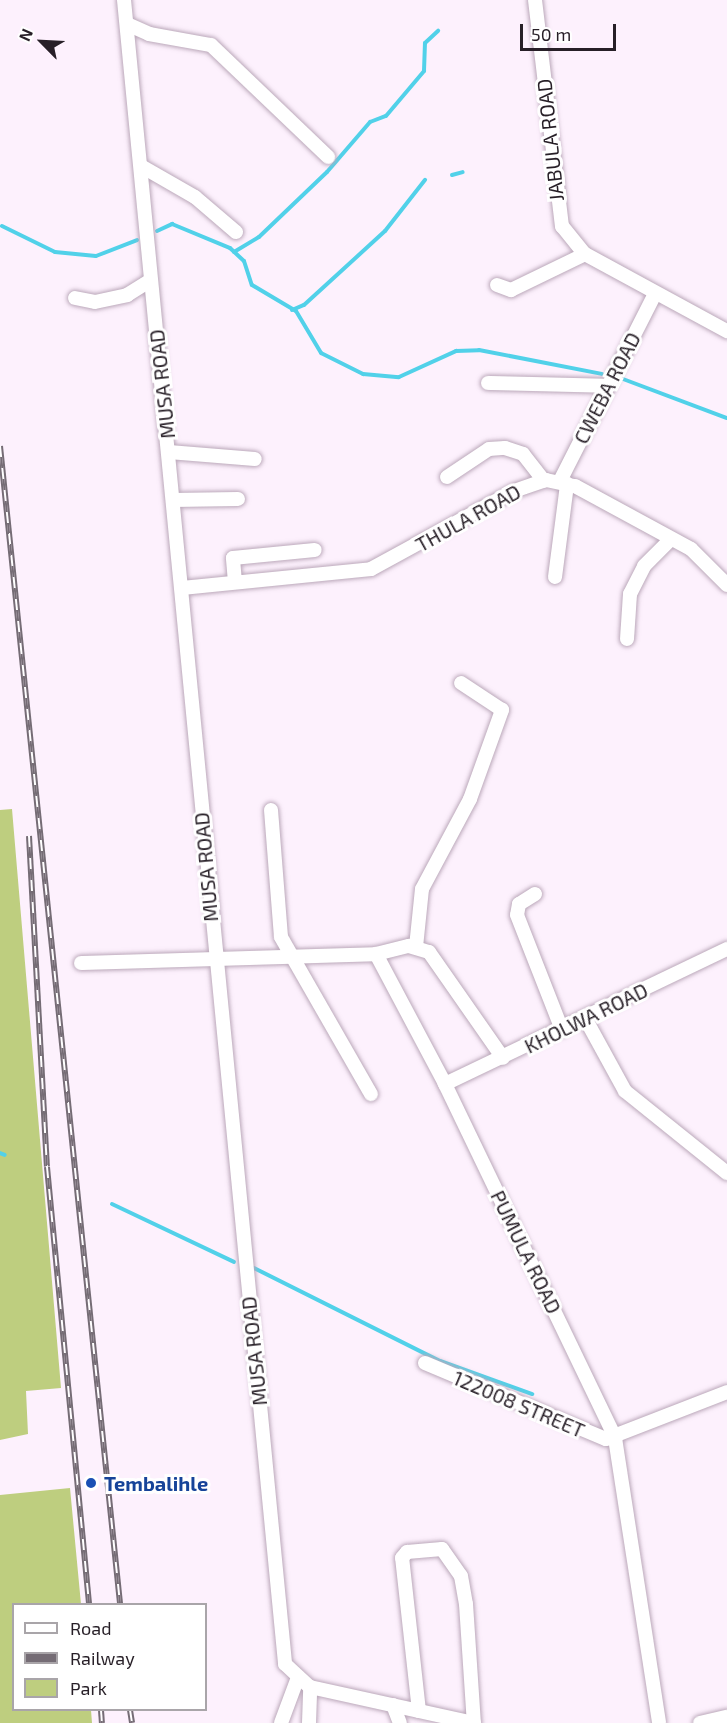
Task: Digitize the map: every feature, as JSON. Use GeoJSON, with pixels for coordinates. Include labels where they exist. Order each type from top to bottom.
{"type":"FeatureCollection","features":[{"type":"Feature","properties":{"kind":"street","name":"MUSA ROAD"},"geometry":{"type":"LineString","coordinates":[[124,0],[182,588],[214,961],[285,1664],[297,1680]]}},
{"type":"Feature","properties":{"kind":"street","name":"JABULA ROAD"},"geometry":{"type":"LineString","coordinates":[[535,0],[556,205],[562,226],[585,254],[727,331]]}},
{"type":"Feature","properties":{"kind":"street"},"geometry":{"type":"LineString","coordinates":[[127,24],[149,34],[211,45],[328,157]]}},
{"type":"Feature","properties":{"kind":"street"},"geometry":{"type":"LineString","coordinates":[[141,166],[195,197],[236,232]]}},
{"type":"Feature","properties":{"kind":"street"},"geometry":{"type":"LineString","coordinates":[[497,285],[512,290],[585,254]]}},
{"type":"Feature","properties":{"kind":"street"},"geometry":{"type":"LineString","coordinates":[[75,298],[95,302],[127,295],[152,280]]}},
{"type":"Feature","properties":{"kind":"street","name":"CWEBA ROAD"},"geometry":{"type":"LineString","coordinates":[[555,577],[564,483],[608,386],[655,294]]}},
{"type":"Feature","properties":{"kind":"street"},"geometry":{"type":"LineString","coordinates":[[488,383],[608,386]]}},
{"type":"Feature","properties":{"kind":"street"},"geometry":{"type":"LineString","coordinates":[[447,477],[489,449],[505,448],[523,454],[544,481]]}},
{"type":"Feature","properties":{"kind":"street"},"geometry":{"type":"LineString","coordinates":[[169,452],[255,459]]}},
{"type":"Feature","properties":{"kind":"street","name":"THULA ROAD"},"geometry":{"type":"LineString","coordinates":[[182,588],[371,569],[514,490],[544,481],[564,483],[691,549],[727,585]]}},
{"type":"Feature","properties":{"kind":"street"},"geometry":{"type":"LineString","coordinates":[[173,500],[238,499]]}},
{"type":"Feature","properties":{"kind":"street"},"geometry":{"type":"LineString","coordinates":[[627,639],[630,594],[644,566],[671,538]]}},
{"type":"Feature","properties":{"kind":"street"},"geometry":{"type":"LineString","coordinates":[[235,582],[233,558],[315,550]]}},
{"type":"Feature","properties":{"kind":"street"},"geometry":{"type":"LineString","coordinates":[[416,947],[422,889],[476,786],[502,710],[461,683]]}},
{"type":"Feature","properties":{"kind":"street"},"geometry":{"type":"LineString","coordinates":[[272,810],[281,937],[289,957],[353,1056],[371,1094]]}},
{"type":"Feature","properties":{"kind":"street"},"geometry":{"type":"LineString","coordinates":[[535,894],[519,904],[517,915],[562,1030]]}},
{"type":"Feature","properties":{"kind":"street"},"geometry":{"type":"LineString","coordinates":[[81,963],[214,961],[376,954],[416,947],[438,960],[504,1058]]}},
{"type":"Feature","properties":{"kind":"street","name":"KHOLWA ROAD"},"geometry":{"type":"LineString","coordinates":[[445,1084],[504,1058],[727,950]]}},
{"type":"Feature","properties":{"kind":"street","name":"PUMULA ROAD"},"geometry":{"type":"LineString","coordinates":[[376,954],[445,1084],[615,1438],[659,1723]]}},
{"type":"Feature","properties":{"kind":"street"},"geometry":{"type":"LineString","coordinates":[[585,1018],[622,1088],[727,1173]]}},
{"type":"Feature","properties":{"kind":"street","name":"122008 STREET"},"geometry":{"type":"LineString","coordinates":[[425,1363],[594,1436],[615,1438]]}},
{"type":"Feature","properties":{"kind":"street"},"geometry":{"type":"LineString","coordinates":[[615,1438],[727,1392]]}},
{"type":"Feature","properties":{"kind":"street"},"geometry":{"type":"LineString","coordinates":[[281,1723],[297,1680],[309,1687],[474,1723],[461,1576],[442,1549],[406,1552],[402,1558],[419,1710]]}},
{"type":"Feature","properties":{"kind":"street"},"geometry":{"type":"LineString","coordinates":[[309,1687],[309,1723]]}},
{"type":"Feature","properties":{"kind":"street"},"geometry":{"type":"LineString","coordinates":[[393,1705],[400,1723]]}},
{"type":"Feature","properties":{"kind":"street"},"geometry":{"type":"LineString","coordinates":[[700,1723],[724,1720]]}},
{"type":"Feature","properties":{"kind":"green space"},"geometry":{"type":"Polygon","coordinates":[[[12,809],[61,1388],[26,1391],[28,1434],[0,1440],[0,810],[12,809]]]}},
{"type":"Feature","properties":{"kind":"green space"},"geometry":{"type":"Polygon","coordinates":[[[70,1488],[81,1603],[12,1603],[12,1711],[91,1711],[92,1723],[0,1723],[0,1495],[70,1488]]]}},
{"type":"Feature","properties":{"kind":"waterway"},"geometry":{"type":"LineString","coordinates":[[234,252],[259,237],[327,172],[370,122],[386,116],[424,71],[425,43],[438,31]]}},
{"type":"Feature","properties":{"kind":"waterway"},"geometry":{"type":"LineString","coordinates":[[452,175],[463,172]]}},
{"type":"Feature","properties":{"kind":"waterway"},"geometry":{"type":"LineString","coordinates":[[292,310],[304,305],[385,231],[425,180]]}},
{"type":"Feature","properties":{"kind":"waterway"},"geometry":{"type":"LineString","coordinates":[[157,231],[172,224],[230,248],[244,261],[252,285],[296,311],[321,353],[363,374],[399,377],[456,351],[479,350],[602,374]]}},
{"type":"Feature","properties":{"kind":"waterway"},"geometry":{"type":"LineString","coordinates":[[2,226],[55,252],[96,256],[137,240]]}},
{"type":"Feature","properties":{"kind":"waterway"},"geometry":{"type":"LineString","coordinates":[[623,379],[727,418]]}},
{"type":"Feature","properties":{"kind":"waterway"},"geometry":{"type":"LineString","coordinates":[[0,1153],[5,1155]]}},
{"type":"Feature","properties":{"kind":"waterway"},"geometry":{"type":"LineString","coordinates":[[112,1204],[234,1262]]}},
{"type":"Feature","properties":{"kind":"waterway"},"geometry":{"type":"LineString","coordinates":[[254,1268],[440,1361],[532,1394]]}},
{"type":"Feature","properties":{"kind":"railway"},"geometry":{"type":"LineString","coordinates":[[0,446],[120,1603]]}},
{"type":"Feature","properties":{"kind":"railway"},"geometry":{"type":"LineString","coordinates":[[29,836],[47,1167],[89,1603]]}},
{"type":"Feature","properties":{"kind":"railway"},"geometry":{"type":"LineString","coordinates":[[101,1711],[102,1723]]}},
{"type":"Feature","properties":{"kind":"railway"},"geometry":{"type":"LineString","coordinates":[[130,1711],[132,1723]]}},
{"type":"Feature","properties":{"kind":"place","name":"Tembalihle"},"geometry":{"type":"Point","coordinates":[91,1483]}}]}
